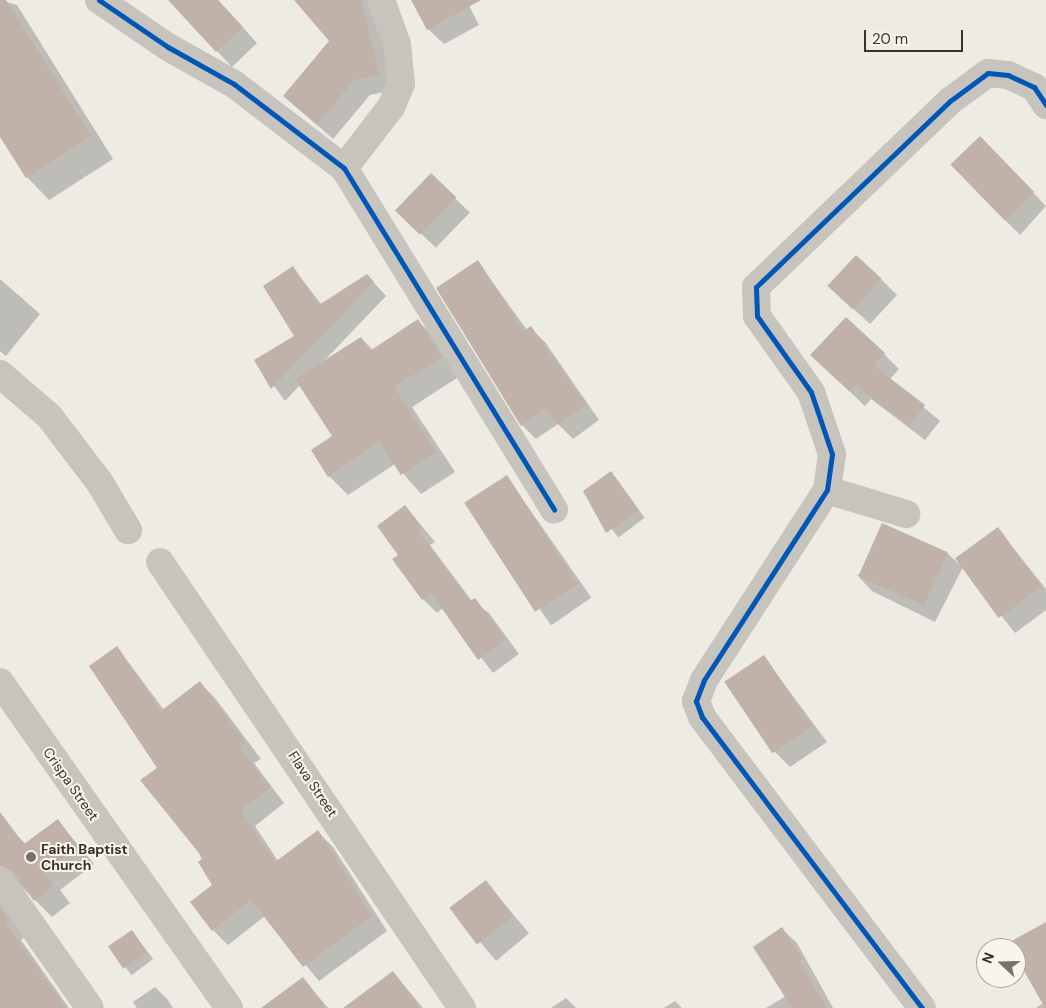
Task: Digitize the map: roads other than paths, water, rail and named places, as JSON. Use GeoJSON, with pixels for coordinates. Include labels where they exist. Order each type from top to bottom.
{"type":"FeatureCollection","features":[{"type":"Feature","properties":{"kind":"street"},"geometry":{"type":"LineString","coordinates":[[99,0],[168,48],[234,84],[344,168],[554,510]]}},
{"type":"Feature","properties":{"kind":"street"},"geometry":{"type":"LineString","coordinates":[[344,168],[391,107],[400,84],[397,44],[381,0]]}},
{"type":"Feature","properties":{"kind":"street"},"geometry":{"type":"LineString","coordinates":[[922,1008],[702,717],[696,701],[704,680],[827,490],[832,454],[811,392],[757,316],[756,287],[950,101],[988,73],[1008,75],[1034,87],[1046,105]]}},
{"type":"Feature","properties":{"kind":"street"},"geometry":{"type":"LineString","coordinates":[[0,374],[49,416],[100,483],[128,530]]}},
{"type":"Feature","properties":{"kind":"street"},"geometry":{"type":"LineString","coordinates":[[827,490],[906,514]]}},
{"type":"Feature","properties":{"kind":"street","name":"Flava Street"},"geometry":{"type":"LineString","coordinates":[[160,562],[462,1008]]}},
{"type":"Feature","properties":{"kind":"street","name":"Crispa Street"},"geometry":{"type":"LineString","coordinates":[[0,682],[228,1008]]}},
{"type":"Feature","properties":{"kind":"street"},"geometry":{"type":"LineString","coordinates":[[0,880],[90,1008]]}},
{"type":"Feature","properties":{"kind":"place","name":"Faith Baptist Church"},"geometry":{"type":"Point","coordinates":[31,857]}}]}
